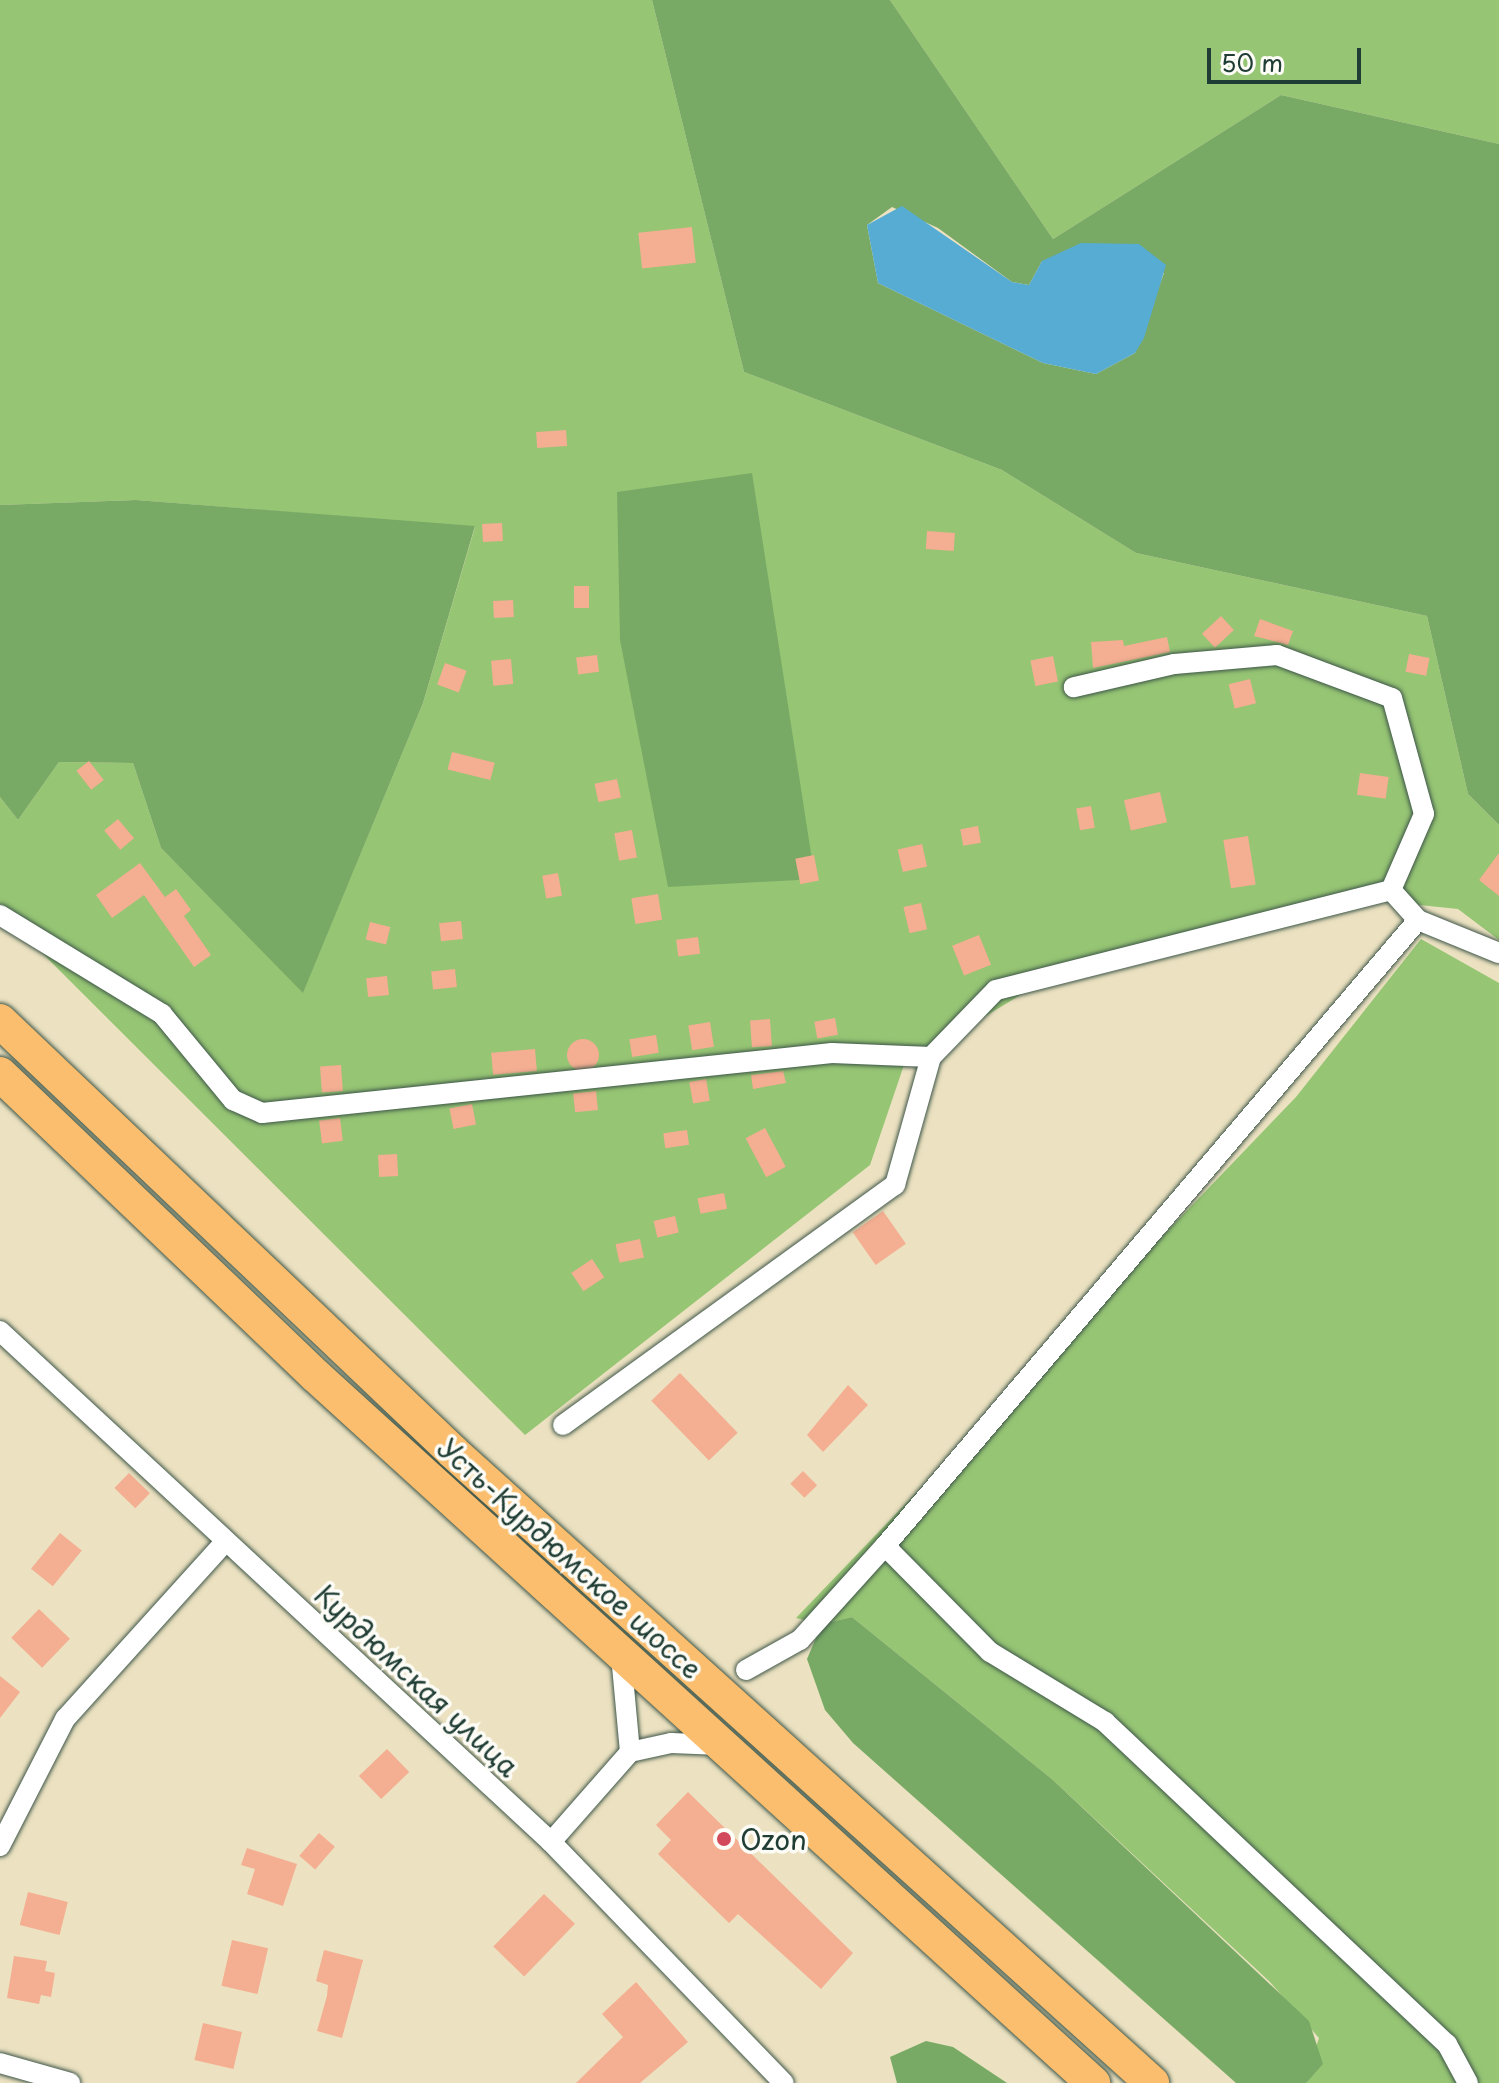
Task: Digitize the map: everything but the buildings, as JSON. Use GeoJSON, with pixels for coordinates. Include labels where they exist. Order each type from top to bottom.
{"type":"FeatureCollection","features":[{"type":"Feature","properties":{"kind":"main road","name":"Усть-Курдюмское шоссе"},"geometry":{"type":"LineString","coordinates":[[0,1021],[453,1452],[1152,2083]]}},
{"type":"Feature","properties":{"kind":"main road","name":"Усть-Курдюмское шоссе"},"geometry":{"type":"LineString","coordinates":[[0,1074],[316,1376],[1093,2083]]}},
{"type":"Feature","properties":{"kind":"street"},"geometry":{"type":"LineString","coordinates":[[1074,687],[1174,664],[1277,655],[1392,698],[1424,814],[1391,890]]}},
{"type":"Feature","properties":{"kind":"street"},"geometry":{"type":"LineString","coordinates":[[1391,890],[1418,920],[1499,953]]}},
{"type":"Feature","properties":{"kind":"street"},"geometry":{"type":"LineString","coordinates":[[563,1425],[895,1185],[931,1057],[996,990],[1391,890]]}},
{"type":"Feature","properties":{"kind":"street"},"geometry":{"type":"LineString","coordinates":[[0,915],[162,1014],[233,1100],[262,1113],[832,1053],[931,1057]]}},
{"type":"Feature","properties":{"kind":"street"},"geometry":{"type":"LineString","coordinates":[[746,1670],[800,1640],[885,1546],[1418,920]]}},
{"type":"Feature","properties":{"kind":"street","name":"Курдюмская улица"},"geometry":{"type":"LineString","coordinates":[[0,1331],[551,1842],[784,2083]]}},
{"type":"Feature","properties":{"kind":"street"},"geometry":{"type":"LineString","coordinates":[[0,1846],[65,1719],[226,1541]]}},
{"type":"Feature","properties":{"kind":"street"},"geometry":{"type":"LineString","coordinates":[[885,1546],[990,1652],[1105,1722],[1447,2044],[1468,2083]]}},
{"type":"Feature","properties":{"kind":"street"},"geometry":{"type":"LineString","coordinates":[[620,1651],[630,1752]]}},
{"type":"Feature","properties":{"kind":"street"},"geometry":{"type":"LineString","coordinates":[[551,1842],[630,1752],[671,1743],[724,1745]]}},
{"type":"Feature","properties":{"kind":"street"},"geometry":{"type":"LineString","coordinates":[[0,2063],[70,2083]]}},
{"type":"Feature","properties":{"kind":"green space"},"geometry":{"type":"Polygon","coordinates":[[[0,0],[652,0],[744,372],[1002,470],[1136,553],[1427,616],[1468,794],[1499,825],[1499,940],[1458,909],[1333,896],[1079,960],[904,1065],[870,1165],[525,1435],[0,911],[0,797],[18,820],[59,762],[133,763],[161,848],[303,992],[423,703],[475,527],[136,500],[0,505],[0,0]]]}},
{"type":"Feature","properties":{"kind":"green space"},"geometry":{"type":"Polygon","coordinates":[[[652,0],[890,0],[1053,239],[1281,95],[1499,144],[1499,825],[1468,794],[1427,616],[1136,553],[1002,470],[744,372],[652,0]],[[892,207],[867,225],[878,283],[1043,363],[1096,374],[1135,353],[1164,273],[1042,261],[1029,285],[1012,282],[938,228],[892,207]]]}},
{"type":"Feature","properties":{"kind":"green space"},"geometry":{"type":"Polygon","coordinates":[[[890,0],[1499,0],[1499,144],[1281,95],[1053,239],[890,0]]]}},
{"type":"Feature","properties":{"kind":"green space"},"geometry":{"type":"Polygon","coordinates":[[[752,473],[815,879],[668,887],[620,640],[617,492],[752,473]]]}},
{"type":"Feature","properties":{"kind":"green space"},"geometry":{"type":"Polygon","coordinates":[[[136,500],[475,526],[423,703],[303,993],[161,848],[133,763],[59,762],[18,820],[0,797],[0,505],[136,500]]]}},
{"type":"Feature","properties":{"kind":"green space"},"geometry":{"type":"Polygon","coordinates":[[[1421,939],[1499,983],[1499,2083],[1304,2083],[1319,2038],[1270,1982],[1053,1780],[852,1617],[822,1624],[796,1618],[1296,1097],[1421,939]]]}},
{"type":"Feature","properties":{"kind":"green space"},"geometry":{"type":"Polygon","coordinates":[[[852,1617],[1053,1780],[1309,2021],[1323,2064],[1306,2083],[1236,2083],[853,1743],[825,1710],[807,1659],[822,1624],[852,1617]]]}},
{"type":"Feature","properties":{"kind":"green space"},"geometry":{"type":"Polygon","coordinates":[[[926,2041],[953,2047],[1007,2083],[897,2083],[890,2057],[926,2041]]]}},
{"type":"Feature","properties":{"kind":"water"},"geometry":{"type":"Polygon","coordinates":[[[902,206],[1012,282],[1029,285],[1042,261],[1081,243],[1139,244],[1166,265],[1144,338],[1135,353],[1096,374],[1043,363],[878,283],[867,225],[902,206]]]}},
{"type":"Feature","properties":{"kind":"place","name":"Ozon"},"geometry":{"type":"Point","coordinates":[724,1839]}}]}
